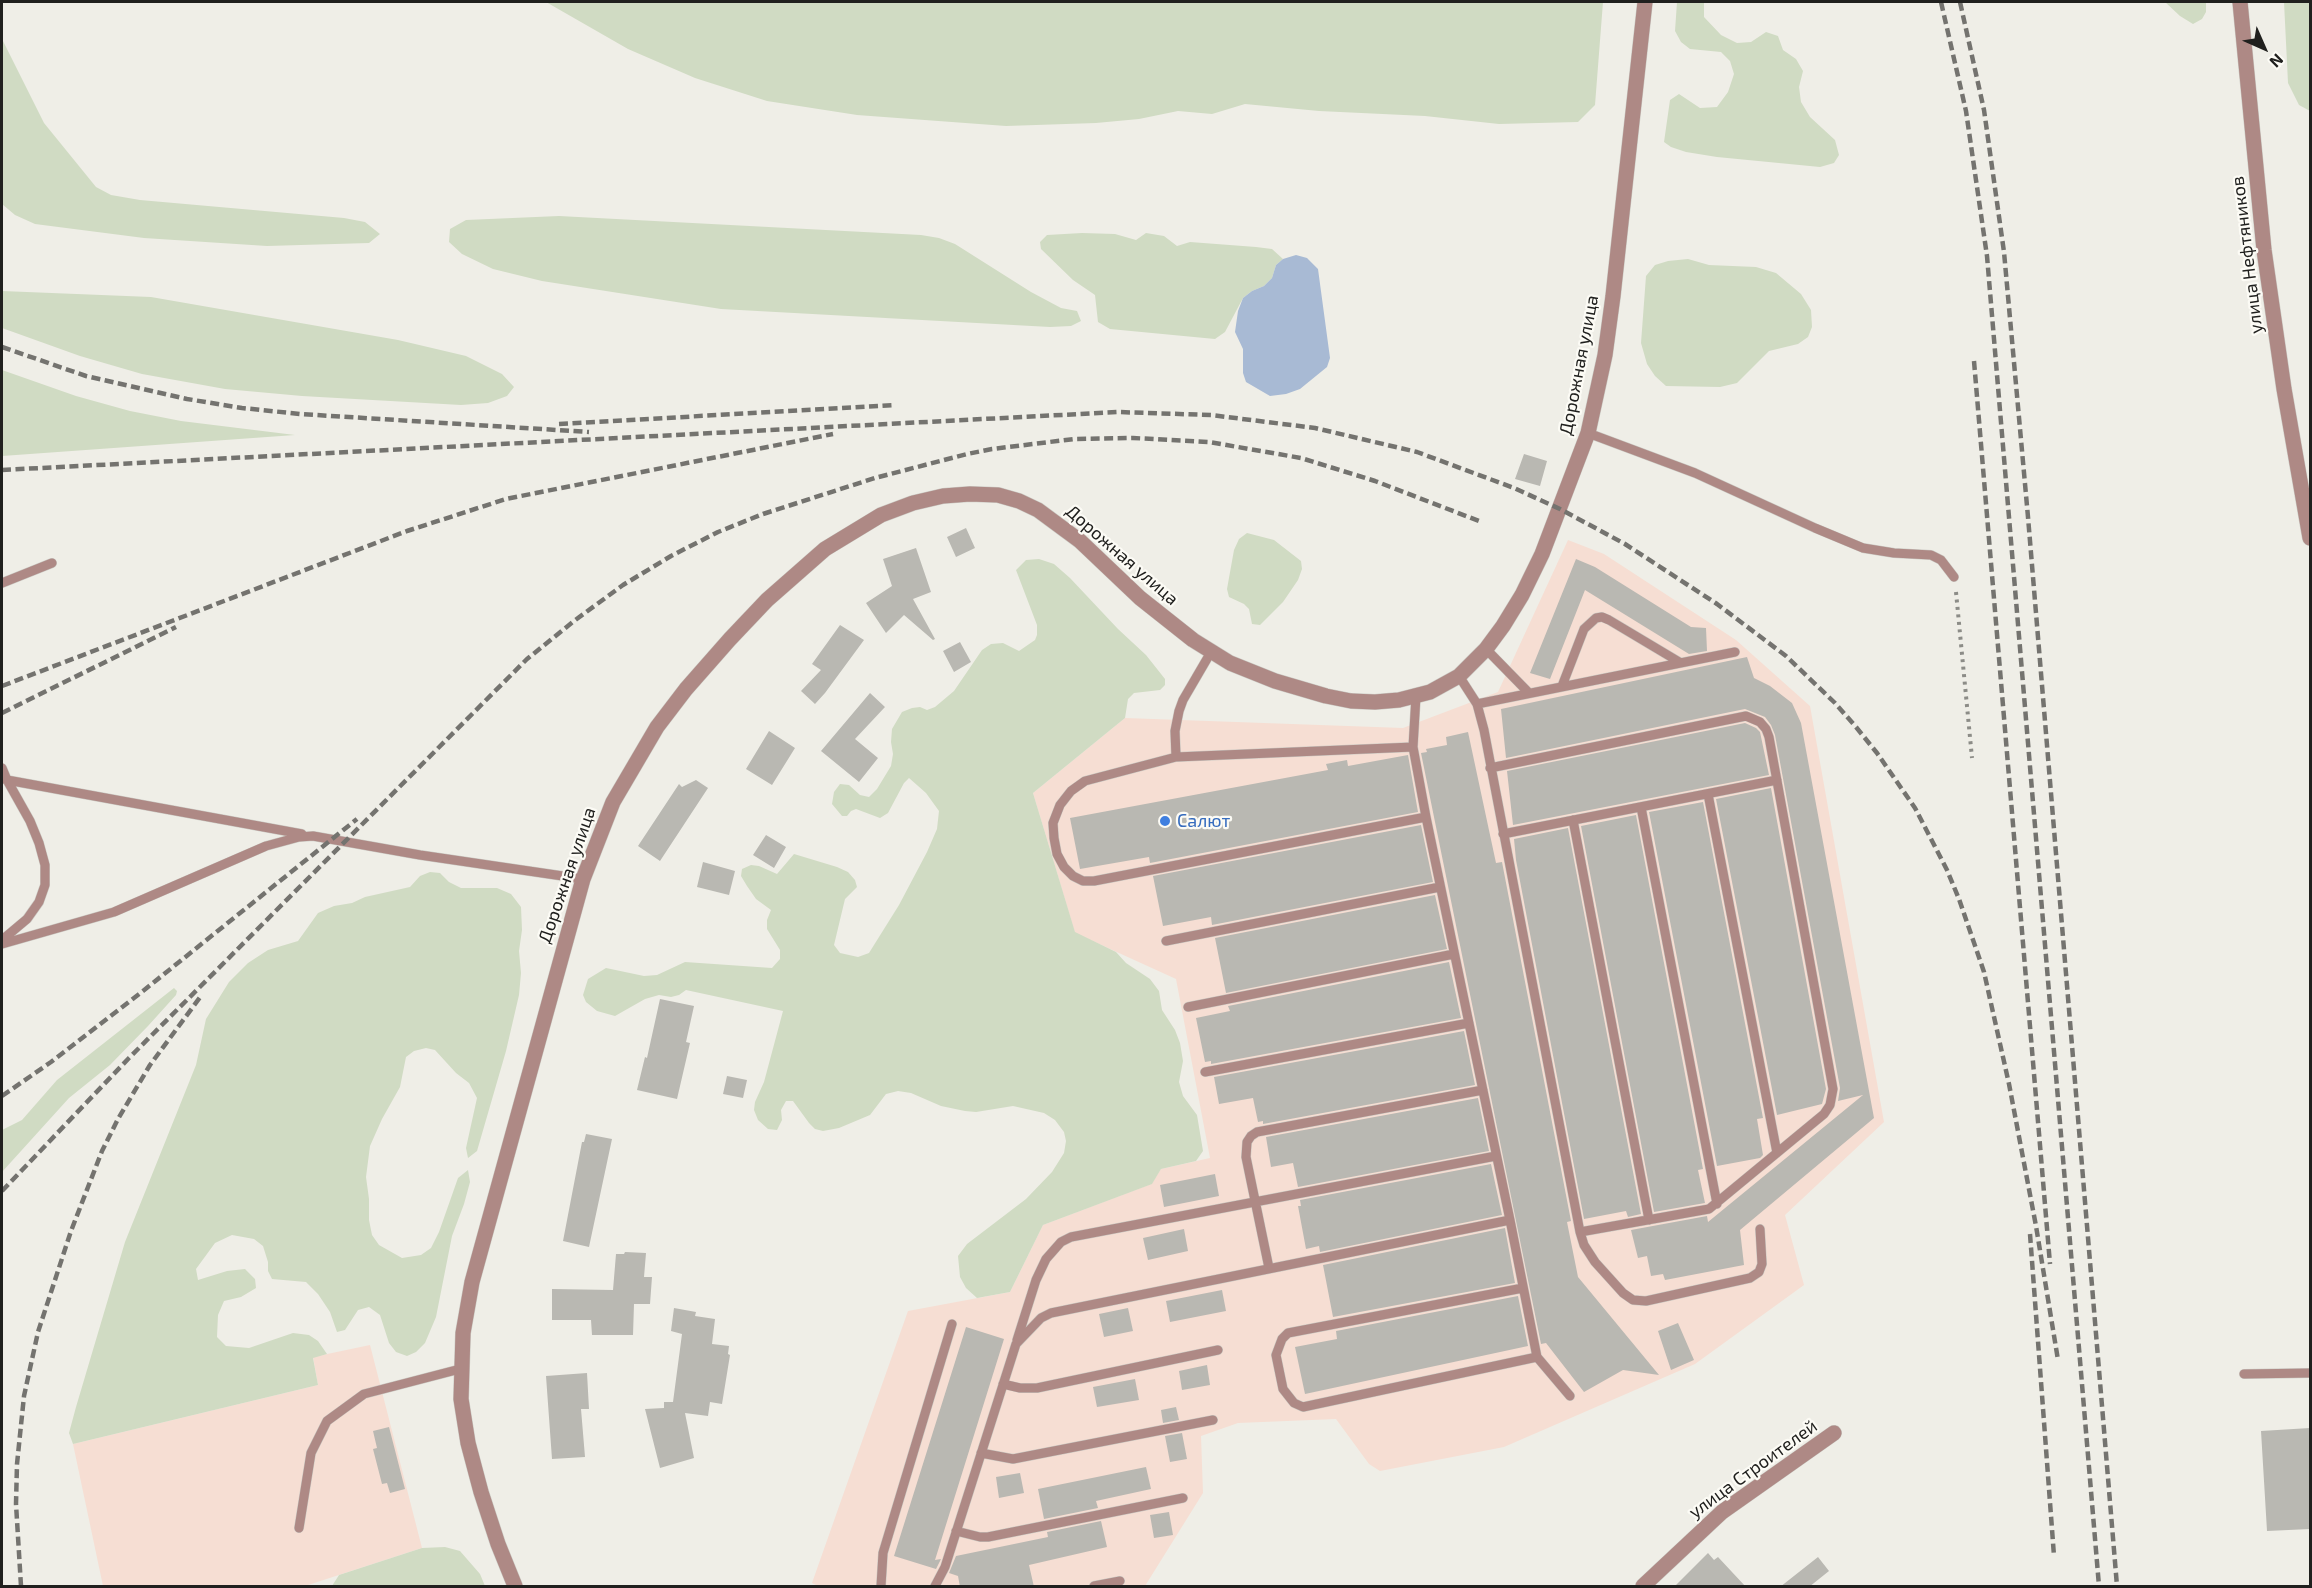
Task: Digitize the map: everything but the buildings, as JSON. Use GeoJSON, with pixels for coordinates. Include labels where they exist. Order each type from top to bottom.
{"type":"FeatureCollection","features":[{"type":"Feature","properties":{"kind":"street","name":"Дорожная улица"},"geometry":{"type":"LineString","coordinates":[[515,1587],[488,1513],[468,1443],[460,1399],[463,1333],[472,1282],[583,879],[612,802],[657,727],[729,639],[767,600],[825,549],[881,516],[913,503],[943,496],[998,495],[1038,510],[1080,541],[1164,619],[1211,652],[1252,673],[1326,696],[1351,701],[1375,702],[1416,696],[1445,686],[1459,676],[1486,649],[1517,603],[1542,554],[1588,434],[1605,355],[1613,296],[1645,2]]}},
{"type":"Feature","properties":{"kind":"street","name":"улица Нефтяников"},"geometry":{"type":"LineString","coordinates":[[2240,2],[2264,250],[2284,389],[2310,537]]}},
{"type":"Feature","properties":{"kind":"street","name":"улица Строителей"},"geometry":{"type":"LineString","coordinates":[[1643,1587],[1722,1512],[1834,1434]]}},
{"type":"Feature","properties":{"kind":"lane"},"geometry":{"type":"LineString","coordinates":[[1588,434],[1695,473],[1863,548],[1931,555],[1941,560],[1954,577]]}},
{"type":"Feature","properties":{"kind":"lane"},"geometry":{"type":"LineString","coordinates":[[2,583],[52,563]]}},
{"type":"Feature","properties":{"kind":"lane"},"geometry":{"type":"LineString","coordinates":[[1562,686],[1584,629],[1596,618],[1602,617],[1609,620],[1681,663]]}},
{"type":"Feature","properties":{"kind":"lane"},"geometry":{"type":"LineString","coordinates":[[1486,649],[1527,692]]}},
{"type":"Feature","properties":{"kind":"lane"},"geometry":{"type":"LineString","coordinates":[[1176,757],[1175,731],[1179,711],[1211,652]]}},
{"type":"Feature","properties":{"kind":"lane"},"geometry":{"type":"LineString","coordinates":[[1477,704],[1527,692],[1735,652]]}},
{"type":"Feature","properties":{"kind":"lane"},"geometry":{"type":"LineString","coordinates":[[1459,676],[1477,704],[1584,1245],[1595,1262],[1623,1293],[1633,1299],[1646,1301],[1750,1278],[1759,1272],[1762,1264],[1760,1229]]}},
{"type":"Feature","properties":{"kind":"lane"},"geometry":{"type":"LineString","coordinates":[[1416,696],[1413,747],[1537,1357],[1570,1396]]}},
{"type":"Feature","properties":{"kind":"lane"},"geometry":{"type":"LineString","coordinates":[[1490,768],[1746,716],[1753,718],[1766,729],[1777,780],[1833,1089],[1830,1105],[1824,1113],[1717,1204],[1702,1212],[1580,1232]]}},
{"type":"Feature","properties":{"kind":"lane"},"geometry":{"type":"LineString","coordinates":[[1413,747],[1176,757],[1085,781],[1071,791],[1059,805],[1053,823],[1058,854],[1064,867],[1073,876],[1083,881],[1094,881],[1426,817]]}},
{"type":"Feature","properties":{"kind":"lane"},"geometry":{"type":"LineString","coordinates":[[2,768],[4,779],[30,821],[45,865],[45,885],[39,902],[27,919],[2,942]]}},
{"type":"Feature","properties":{"kind":"lane"},"geometry":{"type":"LineString","coordinates":[[4,779],[400,852],[583,879]]}},
{"type":"Feature","properties":{"kind":"lane"},"geometry":{"type":"LineString","coordinates":[[1503,834],[1777,780]]}},
{"type":"Feature","properties":{"kind":"lane"},"geometry":{"type":"LineString","coordinates":[[1708,794],[1777,1153]]}},
{"type":"Feature","properties":{"kind":"lane"},"geometry":{"type":"LineString","coordinates":[[1641,807],[1717,1204]]}},
{"type":"Feature","properties":{"kind":"lane"},"geometry":{"type":"LineString","coordinates":[[1573,820],[1649,1220]]}},
{"type":"Feature","properties":{"kind":"lane"},"geometry":{"type":"LineString","coordinates":[[2,942],[114,912],[266,846],[285,840],[313,836]]}},
{"type":"Feature","properties":{"kind":"lane"},"geometry":{"type":"LineString","coordinates":[[1166,941],[1440,887]]}},
{"type":"Feature","properties":{"kind":"lane"},"geometry":{"type":"LineString","coordinates":[[1188,1007],[1454,954]]}},
{"type":"Feature","properties":{"kind":"lane"},"geometry":{"type":"LineString","coordinates":[[1205,1072],[1469,1023]]}},
{"type":"Feature","properties":{"kind":"lane"},"geometry":{"type":"LineString","coordinates":[[1269,1268],[1246,1150],[1247,1142],[1257,1132],[1483,1090]]}},
{"type":"Feature","properties":{"kind":"lane"},"geometry":{"type":"LineString","coordinates":[[934,1587],[945,1567],[1041,1270],[1046,1259],[1061,1242],[1071,1237],[1496,1156]]}},
{"type":"Feature","properties":{"kind":"lane"},"geometry":{"type":"LineString","coordinates":[[1016,1344],[1028,1330],[1051,1313],[1510,1220]]}},
{"type":"Feature","properties":{"kind":"lane"},"geometry":{"type":"LineString","coordinates":[[1523,1288],[1288,1333],[1281,1339],[1276,1355],[1283,1389],[1294,1403],[1303,1407],[1537,1357]]}},
{"type":"Feature","properties":{"kind":"lane"},"geometry":{"type":"LineString","coordinates":[[881,1587],[883,1553],[952,1324]]}},
{"type":"Feature","properties":{"kind":"lane"},"geometry":{"type":"LineString","coordinates":[[1003,1384],[1020,1388],[1037,1388],[1218,1350]]}},
{"type":"Feature","properties":{"kind":"lane"},"geometry":{"type":"LineString","coordinates":[[299,1528],[311,1453],[327,1421],[364,1394],[460,1369]]}},
{"type":"Feature","properties":{"kind":"lane"},"geometry":{"type":"LineString","coordinates":[[2244,1374],[2310,1373]]}},
{"type":"Feature","properties":{"kind":"lane"},"geometry":{"type":"LineString","coordinates":[[981,1453],[1013,1459],[1213,1419]]}},
{"type":"Feature","properties":{"kind":"lane"},"geometry":{"type":"LineString","coordinates":[[956,1531],[980,1538],[988,1537],[1183,1498]]}},
{"type":"Feature","properties":{"kind":"lane"},"geometry":{"type":"LineString","coordinates":[[1094,1587],[1120,1581]]}},
{"type":"Feature","properties":{"kind":"path"},"geometry":{"type":"LineString","coordinates":[[1954,577],[1972,759]]}},
{"type":"Feature","properties":{"kind":"shaded area"},"geometry":{"type":"Polygon","coordinates":[[[1568,540],[1604,554],[1736,640],[1810,706],[1884,1122],[1785,1215],[1804,1285],[1695,1364],[1504,1447],[1380,1471],[1369,1464],[1336,1419],[1238,1423],[1201,1436],[1203,1493],[1145,1586],[818,1586],[812,1583],[908,1311],[1010,1292],[1043,1225],[1151,1184],[1161,1169],[1210,1158],[1176,979],[1075,933],[1033,793],[1125,718],[1403,728],[1498,692],[1568,540]]]}},
{"type":"Feature","properties":{"kind":"shaded area"},"geometry":{"type":"Polygon","coordinates":[[[370,1345],[422,1548],[305,1586],[103,1586],[73,1444],[318,1385],[313,1357],[370,1345]]]}},
{"type":"Feature","properties":{"kind":"green space"},"geometry":{"type":"Polygon","coordinates":[[[546,2],[1603,2],[1595,105],[1578,122],[1499,124],[1425,116],[1319,111],[1245,104],[1212,114],[1178,111],[1139,119],[1096,123],[1006,126],[857,115],[767,101],[695,78],[628,49],[546,2]]]}},
{"type":"Feature","properties":{"kind":"green space"},"geometry":{"type":"Polygon","coordinates":[[[1677,2],[1704,2],[1704,17],[1721,35],[1737,43],[1751,42],[1766,32],[1778,36],[1783,50],[1796,59],[1803,71],[1799,87],[1801,102],[1810,117],[1835,140],[1839,155],[1834,163],[1820,167],[1717,157],[1686,152],[1664,142],[1670,100],[1679,94],[1700,108],[1717,107],[1728,92],[1734,74],[1730,61],[1721,52],[1690,49],[1681,42],[1675,31],[1677,2]]]}},
{"type":"Feature","properties":{"kind":"green space"},"geometry":{"type":"Polygon","coordinates":[[[2165,2],[2206,2],[2206,12],[2202,19],[2193,24],[2165,2]]]}},
{"type":"Feature","properties":{"kind":"green space"},"geometry":{"type":"Polygon","coordinates":[[[2284,2],[2310,2],[2310,111],[2299,105],[2288,83],[2284,2]]]}},
{"type":"Feature","properties":{"kind":"green space"},"geometry":{"type":"Polygon","coordinates":[[[2,39],[44,123],[96,187],[111,195],[140,200],[344,218],[365,222],[380,234],[369,243],[267,246],[144,238],[35,224],[15,215],[2,204],[2,39]]]}},
{"type":"Feature","properties":{"kind":"green space"},"geometry":{"type":"Polygon","coordinates":[[[559,216],[921,235],[939,238],[955,244],[1031,292],[1061,308],[1077,311],[1081,321],[1071,326],[1050,327],[721,309],[542,281],[493,269],[462,254],[449,242],[450,229],[466,220],[559,216]]]}},
{"type":"Feature","properties":{"kind":"green space"},"geometry":{"type":"Polygon","coordinates":[[[1146,233],[1164,236],[1177,246],[1190,242],[1272,249],[1283,259],[1276,265],[1272,278],[1264,286],[1243,298],[1225,332],[1215,339],[1110,329],[1098,322],[1095,295],[1073,280],[1041,249],[1040,242],[1047,235],[1115,234],[1136,240],[1146,233]]]}},
{"type":"Feature","properties":{"kind":"green space"},"geometry":{"type":"Polygon","coordinates":[[[1688,259],[1709,265],[1756,267],[1776,273],[1801,294],[1811,310],[1812,327],[1808,337],[1798,344],[1769,351],[1737,383],[1720,387],[1666,386],[1647,364],[1641,343],[1646,276],[1655,265],[1688,259]]]}},
{"type":"Feature","properties":{"kind":"green space"},"geometry":{"type":"Polygon","coordinates":[[[2,291],[151,297],[398,340],[466,356],[502,374],[514,387],[507,396],[488,403],[461,405],[225,389],[142,374],[80,356],[2,328],[2,291]]]}},
{"type":"Feature","properties":{"kind":"green space"},"geometry":{"type":"Polygon","coordinates":[[[2,370],[76,396],[130,411],[181,421],[295,435],[2,456],[2,370]]]}},
{"type":"Feature","properties":{"kind":"green space"},"geometry":{"type":"Polygon","coordinates":[[[1247,533],[1274,540],[1301,561],[1302,569],[1298,580],[1283,602],[1260,625],[1252,624],[1249,609],[1229,597],[1227,589],[1234,550],[1239,539],[1247,533]]]}},
{"type":"Feature","properties":{"kind":"green space"},"geometry":{"type":"Polygon","coordinates":[[[1039,559],[1054,564],[1070,578],[1146,655],[1165,679],[1165,685],[1160,690],[1134,693],[1128,699],[1125,718],[1033,793],[1075,932],[1116,952],[1126,963],[1150,979],[1159,991],[1162,1010],[1175,1030],[1180,1043],[1183,1061],[1179,1082],[1183,1096],[1197,1115],[1203,1151],[1196,1161],[1161,1169],[1152,1184],[1043,1225],[1010,1292],[977,1298],[966,1288],[960,1277],[958,1256],[967,1244],[1026,1199],[1052,1172],[1064,1153],[1066,1141],[1064,1132],[1055,1120],[1044,1113],[1013,1106],[976,1112],[965,1111],[941,1106],[911,1093],[898,1091],[886,1094],[870,1115],[839,1128],[823,1131],[815,1129],[809,1123],[793,1101],[786,1101],[781,1110],[782,1120],[777,1130],[768,1129],[758,1120],[754,1110],[755,1102],[764,1082],[783,1011],[686,990],[671,997],[659,995],[645,999],[615,1016],[597,1011],[586,1002],[583,995],[588,979],[606,968],[644,976],[657,975],[685,962],[772,968],[780,959],[780,950],[767,929],[767,920],[771,910],[756,899],[741,876],[742,869],[751,865],[759,866],[777,874],[794,854],[837,867],[848,872],[855,880],[857,887],[845,899],[834,945],[840,953],[858,957],[869,953],[899,905],[927,852],[937,829],[939,811],[926,793],[909,778],[888,813],[880,818],[856,809],[847,816],[842,816],[832,804],[834,792],[840,784],[849,785],[860,795],[869,797],[877,789],[891,766],[892,729],[902,712],[912,708],[920,707],[927,710],[935,707],[954,691],[982,650],[991,644],[1003,643],[1019,651],[1035,640],[1037,625],[1016,570],[1026,560],[1039,559]]]}},
{"type":"Feature","properties":{"kind":"green space"},"geometry":{"type":"Polygon","coordinates":[[[430,872],[440,873],[449,882],[461,888],[497,888],[511,894],[521,907],[522,930],[519,951],[521,973],[519,995],[506,1051],[477,1151],[468,1158],[466,1148],[477,1098],[469,1083],[456,1073],[435,1050],[426,1048],[414,1051],[406,1057],[400,1087],[370,1146],[366,1177],[372,1235],[379,1245],[402,1258],[421,1255],[431,1248],[458,1178],[468,1170],[470,1182],[452,1236],[436,1317],[425,1343],[416,1352],[407,1356],[396,1352],[389,1343],[380,1315],[369,1307],[358,1310],[345,1330],[337,1332],[330,1312],[318,1294],[306,1282],[272,1279],[263,1246],[254,1239],[232,1235],[215,1243],[196,1269],[198,1280],[227,1271],[245,1269],[255,1279],[256,1288],[241,1297],[224,1301],[218,1315],[217,1337],[226,1346],[249,1348],[293,1333],[309,1335],[318,1341],[327,1354],[313,1358],[318,1385],[73,1444],[69,1433],[125,1242],[196,1065],[206,1019],[229,982],[248,963],[268,950],[298,941],[318,913],[365,897],[410,887],[420,876],[430,872]]]}},
{"type":"Feature","properties":{"kind":"green space"},"geometry":{"type":"Polygon","coordinates":[[[174,988],[177,991],[176,995],[148,1026],[110,1065],[69,1098],[2,1172],[2,1130],[22,1120],[57,1080],[174,988]]]}},
{"type":"Feature","properties":{"kind":"green space"},"geometry":{"type":"Polygon","coordinates":[[[445,1547],[460,1551],[480,1574],[485,1586],[332,1586],[339,1575],[422,1548],[445,1547]]]}},
{"type":"Feature","properties":{"kind":"water"},"geometry":{"type":"Polygon","coordinates":[[[1296,255],[1307,258],[1318,269],[1330,358],[1327,367],[1300,389],[1270,396],[1246,382],[1243,373],[1243,349],[1235,332],[1238,311],[1243,298],[1264,286],[1272,278],[1276,265],[1283,259],[1296,255]]]}},
{"type":"Feature","properties":{"kind":"railway"},"geometry":{"type":"LineString","coordinates":[[1941,2],[1966,111],[1987,256],[2099,1586]]}},
{"type":"Feature","properties":{"kind":"railway"},"geometry":{"type":"LineString","coordinates":[[1960,2],[1984,110],[2004,252],[2117,1586]]}},
{"type":"Feature","properties":{"kind":"railway"},"geometry":{"type":"LineString","coordinates":[[2,347],[86,376],[187,399],[242,408],[300,414],[589,432]]}},
{"type":"Feature","properties":{"kind":"railway"},"geometry":{"type":"LineString","coordinates":[[1974,361],[2050,1264]]}},
{"type":"Feature","properties":{"kind":"railway"},"geometry":{"type":"LineString","coordinates":[[559,424],[895,405]]}},
{"type":"Feature","properties":{"kind":"railway"},"geometry":{"type":"LineString","coordinates":[[2,470],[1118,412],[1211,415],[1315,428],[1417,452],[1514,488],[1560,509],[1625,544],[1717,604],[1786,656],[1835,703],[1856,727],[1915,808],[1947,870],[1984,972],[2009,1084],[2058,1360]]}},
{"type":"Feature","properties":{"kind":"railway"},"geometry":{"type":"LineString","coordinates":[[2,686],[407,531],[506,499],[833,434]]}},
{"type":"Feature","properties":{"kind":"railway"},"geometry":{"type":"LineString","coordinates":[[2,1191],[129,1058],[527,659],[623,585],[671,556],[718,532],[763,514],[875,478],[967,454],[1074,439],[1133,438],[1209,442],[1301,458],[1375,481],[1479,521]]}},
{"type":"Feature","properties":{"kind":"railway"},"geometry":{"type":"LineString","coordinates":[[2,713],[176,627]]}},
{"type":"Feature","properties":{"kind":"railway"},"geometry":{"type":"LineString","coordinates":[[2,1096],[51,1062],[143,991],[357,819]]}},
{"type":"Feature","properties":{"kind":"railway"},"geometry":{"type":"LineString","coordinates":[[21,1586],[16,1504],[17,1464],[24,1396],[38,1332],[71,1231],[102,1151],[150,1065],[201,996]]}},
{"type":"Feature","properties":{"kind":"railway"},"geometry":{"type":"LineString","coordinates":[[2030,1234],[2054,1556]]}},
{"type":"Feature","properties":{"kind":"place","name":"Салют"},"geometry":{"type":"Point","coordinates":[1165,821]}}]}
